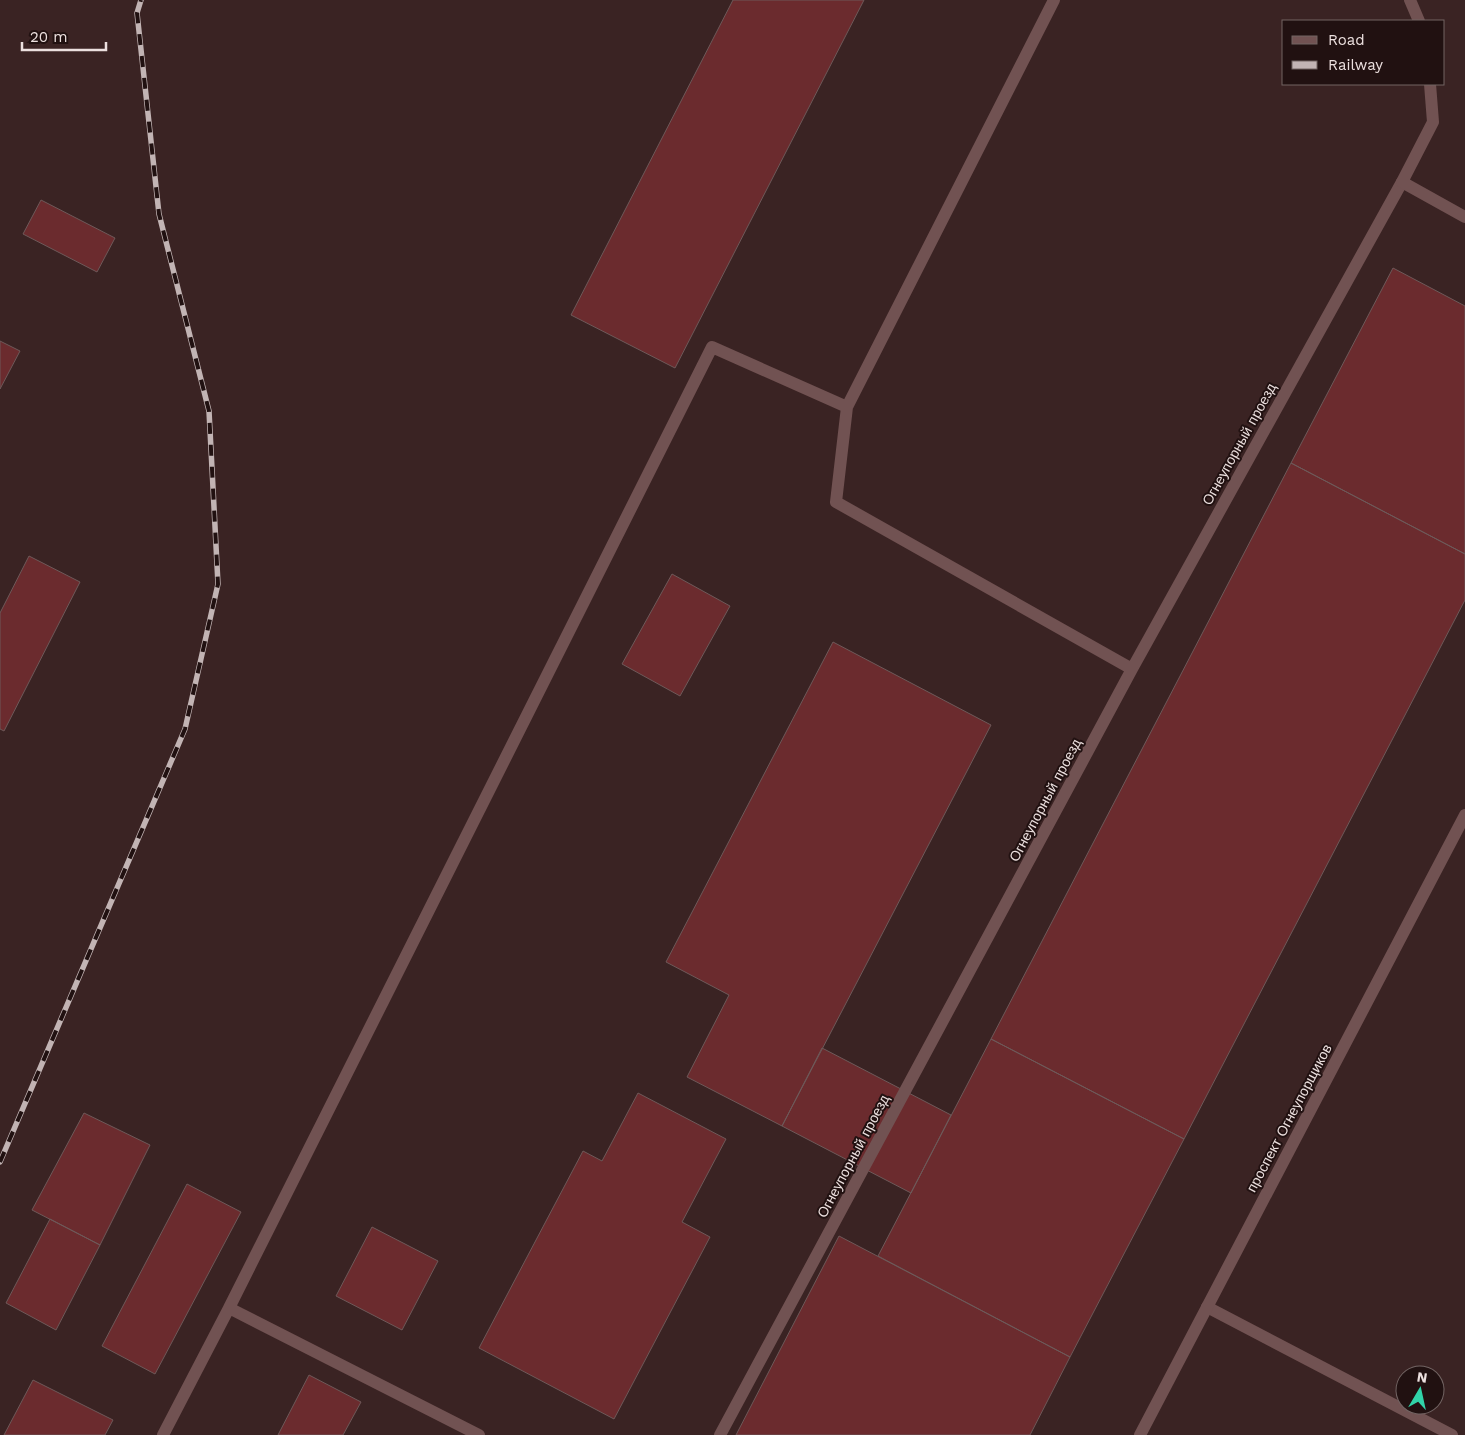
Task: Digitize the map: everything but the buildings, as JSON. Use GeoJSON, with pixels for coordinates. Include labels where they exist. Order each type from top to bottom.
{"type":"FeatureCollection","features":[{"type":"Feature","properties":{"kind":"street"},"geometry":{"type":"LineString","coordinates":[[1054,0],[847,407],[836,502],[1132,669]]}},
{"type":"Feature","properties":{"kind":"street"},"geometry":{"type":"LineString","coordinates":[[1410,0],[1419,20]]}},
{"type":"Feature","properties":{"kind":"street"},"geometry":{"type":"LineString","coordinates":[[1430,85],[1433,122],[1402,182],[1465,217]]}},
{"type":"Feature","properties":{"kind":"street","name":"Огнеупорный проезд"},"geometry":{"type":"LineString","coordinates":[[720,1435],[1132,669],[1402,182]]}},
{"type":"Feature","properties":{"kind":"street"},"geometry":{"type":"LineString","coordinates":[[163,1435],[229,1308],[712,347],[847,407]]}},
{"type":"Feature","properties":{"kind":"street","name":"проспект Огнеупорщиков"},"geometry":{"type":"LineString","coordinates":[[1140,1435],[1465,815]]}},
{"type":"Feature","properties":{"kind":"street"},"geometry":{"type":"LineString","coordinates":[[1207,1307],[1452,1435]]}},
{"type":"Feature","properties":{"kind":"street"},"geometry":{"type":"LineString","coordinates":[[229,1308],[479,1435]]}},
{"type":"Feature","properties":{"kind":"shaded area"},"geometry":{"type":"Polygon","coordinates":[[[0,0],[1465,0],[1465,1435],[0,1435],[0,0]]]}},
{"type":"Feature","properties":{"kind":"railway"},"geometry":{"type":"LineString","coordinates":[[0,1162],[185,729],[218,584],[209,411],[159,214],[137,13],[141,0]]}}]}
